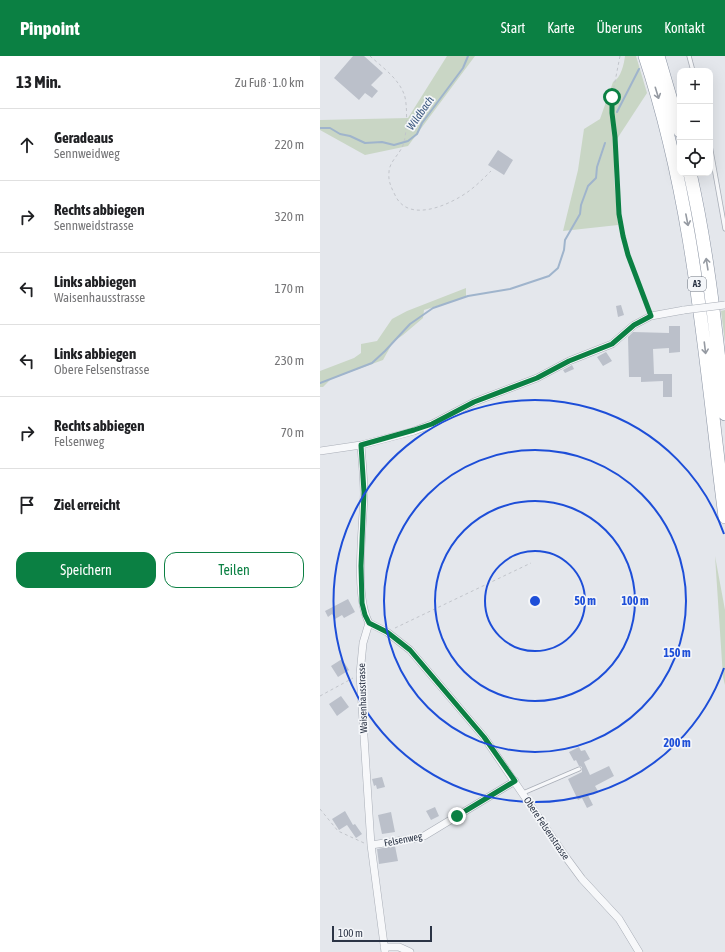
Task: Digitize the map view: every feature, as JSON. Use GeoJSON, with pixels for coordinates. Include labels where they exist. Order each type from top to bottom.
{"type":"FeatureCollection","features":[{"type":"Feature","properties":{"kind":"highway","name":"A3"},"geometry":{"type":"LineString","coordinates":[[645,56],[659,100],[673,153],[689,233],[703,327],[725,517]]}},
{"type":"Feature","properties":{"kind":"highway"},"geometry":{"type":"LineString","coordinates":[[658,56],[677,121]]}},
{"type":"Feature","properties":{"kind":"highway","name":"A3"},"geometry":{"type":"LineString","coordinates":[[691,176],[708,274],[725,414]]}},
{"type":"Feature","properties":{"kind":"street"},"geometry":{"type":"LineString","coordinates":[[320,451],[361,445],[432,424],[474,402],[537,378],[569,361],[612,344],[634,325],[651,316],[725,305]]}},
{"type":"Feature","properties":{"kind":"street"},"geometry":{"type":"LineString","coordinates":[[361,445],[364,492],[361,566],[362,603],[369,623]]}},
{"type":"Feature","properties":{"kind":"street","name":"Obere Felsenstrasse"},"geometry":{"type":"LineString","coordinates":[[369,623],[387,632],[410,650],[484,737],[565,856],[582,879],[619,919],[639,952]]}},
{"type":"Feature","properties":{"kind":"street","name":"Waisenhausstrasse"},"geometry":{"type":"LineString","coordinates":[[369,623],[363,643],[360,674],[372,845],[385,949]]}},
{"type":"Feature","properties":{"kind":"street","name":"Felsenweg"},"geometry":{"type":"LineString","coordinates":[[372,845],[424,836],[515,781]]}},
{"type":"Feature","properties":{"kind":"street"},"geometry":{"type":"LineString","coordinates":[[385,949],[399,947],[410,952]]}},
{"type":"Feature","properties":{"kind":"lane"},"geometry":{"type":"LineString","coordinates":[[689,56],[692,68]]}},
{"type":"Feature","properties":{"kind":"lane"},"geometry":{"type":"LineString","coordinates":[[713,162],[725,229]]}},
{"type":"Feature","properties":{"kind":"lane"},"geometry":{"type":"LineString","coordinates":[[523,793],[579,769]]}},
{"type":"Feature","properties":{"kind":"path"},"geometry":{"type":"LineString","coordinates":[[370,56],[396,80],[404,94],[406,116],[403,145],[389,170],[389,181],[398,201],[405,208],[415,210],[432,209],[454,201],[469,191],[492,171]]}},
{"type":"Feature","properties":{"kind":"path"},"geometry":{"type":"LineString","coordinates":[[620,56],[612,97],[619,214],[628,255],[651,316]]}},
{"type":"Feature","properties":{"kind":"path"},"geometry":{"type":"LineString","coordinates":[[387,632],[532,563]]}},
{"type":"Feature","properties":{"kind":"path"},"geometry":{"type":"LineString","coordinates":[[320,696],[360,674]]}},
{"type":"Feature","properties":{"kind":"path"},"geometry":{"type":"LineString","coordinates":[[320,808],[338,831],[365,844],[372,845]]}},
{"type":"Feature","properties":{"kind":"green space"},"geometry":{"type":"Polygon","coordinates":[[[447,56],[475,56],[408,146],[365,155],[320,130],[320,120],[408,118],[447,56]]]}},
{"type":"Feature","properties":{"kind":"green space"},"geometry":{"type":"Polygon","coordinates":[[[625,56],[636,56],[647,93],[615,142],[614,179],[618,225],[563,231],[578,170],[584,129],[600,119],[613,82],[622,70],[625,56]]]}},
{"type":"Feature","properties":{"kind":"green space"},"geometry":{"type":"Polygon","coordinates":[[[466,288],[466,297],[424,310],[423,318],[393,342],[383,360],[331,379],[323,387],[320,387],[320,371],[354,358],[361,353],[361,344],[377,341],[392,319],[407,311],[466,288]]]}},
{"type":"Feature","properties":{"kind":"green space"},"geometry":{"type":"Polygon","coordinates":[[[725,310],[725,342],[721,311],[725,310]]]}},
{"type":"Feature","properties":{"kind":"green space"},"geometry":{"type":"Polygon","coordinates":[[[715,556],[725,610],[725,685],[723,677],[715,556]]]}},
{"type":"Feature","properties":{"kind":"building"},"geometry":{"type":"Polygon","coordinates":[[[353,56],[364,56],[383,73],[371,85],[378,91],[372,98],[365,93],[359,100],[334,78],[353,56]]]}},
{"type":"Feature","properties":{"kind":"building"},"geometry":{"type":"Polygon","coordinates":[[[498,150],[513,160],[504,175],[488,165],[498,150]]]}},
{"type":"Feature","properties":{"kind":"building"},"geometry":{"type":"Polygon","coordinates":[[[621,305],[624,315],[618,317],[616,306],[621,305]]]}},
{"type":"Feature","properties":{"kind":"building"},"geometry":{"type":"Polygon","coordinates":[[[669,326],[680,326],[680,352],[669,353],[669,348],[653,349],[654,374],[672,374],[672,397],[663,397],[663,381],[641,382],[641,377],[629,377],[628,337],[633,332],[669,333],[669,326]]]}},
{"type":"Feature","properties":{"kind":"building"},"geometry":{"type":"Polygon","coordinates":[[[606,352],[612,361],[603,366],[597,357],[606,352]]]}},
{"type":"Feature","properties":{"kind":"building"},"geometry":{"type":"Polygon","coordinates":[[[572,365],[574,369],[565,373],[563,370],[572,365]]]}},
{"type":"Feature","properties":{"kind":"building"},"geometry":{"type":"Polygon","coordinates":[[[348,599],[355,612],[344,618],[342,615],[335,619],[332,614],[328,617],[325,611],[348,599]]]}},
{"type":"Feature","properties":{"kind":"building"},"geometry":{"type":"Polygon","coordinates":[[[342,659],[349,670],[338,677],[331,666],[342,659]]]}},
{"type":"Feature","properties":{"kind":"building"},"geometry":{"type":"Polygon","coordinates":[[[341,696],[349,707],[337,716],[329,704],[341,696]]]}},
{"type":"Feature","properties":{"kind":"building"},"geometry":{"type":"Polygon","coordinates":[[[579,747],[581,751],[585,750],[590,759],[584,762],[590,775],[609,766],[614,776],[595,786],[598,791],[588,795],[593,805],[587,808],[582,798],[578,800],[568,779],[582,772],[582,767],[579,766],[576,760],[574,761],[569,752],[579,747]]]}},
{"type":"Feature","properties":{"kind":"building"},"geometry":{"type":"Polygon","coordinates":[[[382,777],[385,787],[377,789],[376,785],[374,786],[372,779],[382,777]]]}},
{"type":"Feature","properties":{"kind":"building"},"geometry":{"type":"Polygon","coordinates":[[[435,807],[439,816],[431,820],[426,811],[435,807]]]}},
{"type":"Feature","properties":{"kind":"building"},"geometry":{"type":"Polygon","coordinates":[[[345,811],[353,825],[355,824],[362,834],[356,838],[347,825],[339,830],[332,819],[345,811]]]}},
{"type":"Feature","properties":{"kind":"building"},"geometry":{"type":"Polygon","coordinates":[[[391,812],[395,832],[382,834],[378,815],[391,812]]]}},
{"type":"Feature","properties":{"kind":"building"},"geometry":{"type":"Polygon","coordinates":[[[395,846],[398,861],[379,864],[377,849],[395,846]]]}},
{"type":"Feature","properties":{"kind":"waterway","name":"Wildbach"},"geometry":{"type":"LineString","coordinates":[[320,128],[330,128],[340,134],[350,136],[365,143],[382,142],[394,145],[408,141],[417,134],[422,123],[463,68],[468,56]]}},
{"type":"Feature","properties":{"kind":"waterway"},"geometry":{"type":"LineString","coordinates":[[617,112],[639,69]]}},
{"type":"Feature","properties":{"kind":"waterway"},"geometry":{"type":"LineString","coordinates":[[320,383],[372,363],[410,324],[433,308],[468,296],[510,289],[549,276],[558,268],[564,250],[565,240],[580,214],[581,205],[588,186],[596,178],[597,167],[605,143]]}},
{"type":"Feature","properties":{"kind":"route"},"geometry":{"type":"LineString","coordinates":[[457,816],[515,781],[484,737],[410,650],[378,626],[369,623],[365,615],[362,603],[361,566],[364,492],[361,445],[396,436],[432,424],[474,402],[537,378],[569,361],[612,344],[634,325],[651,316],[628,255],[619,214],[612,97]]}}]}
